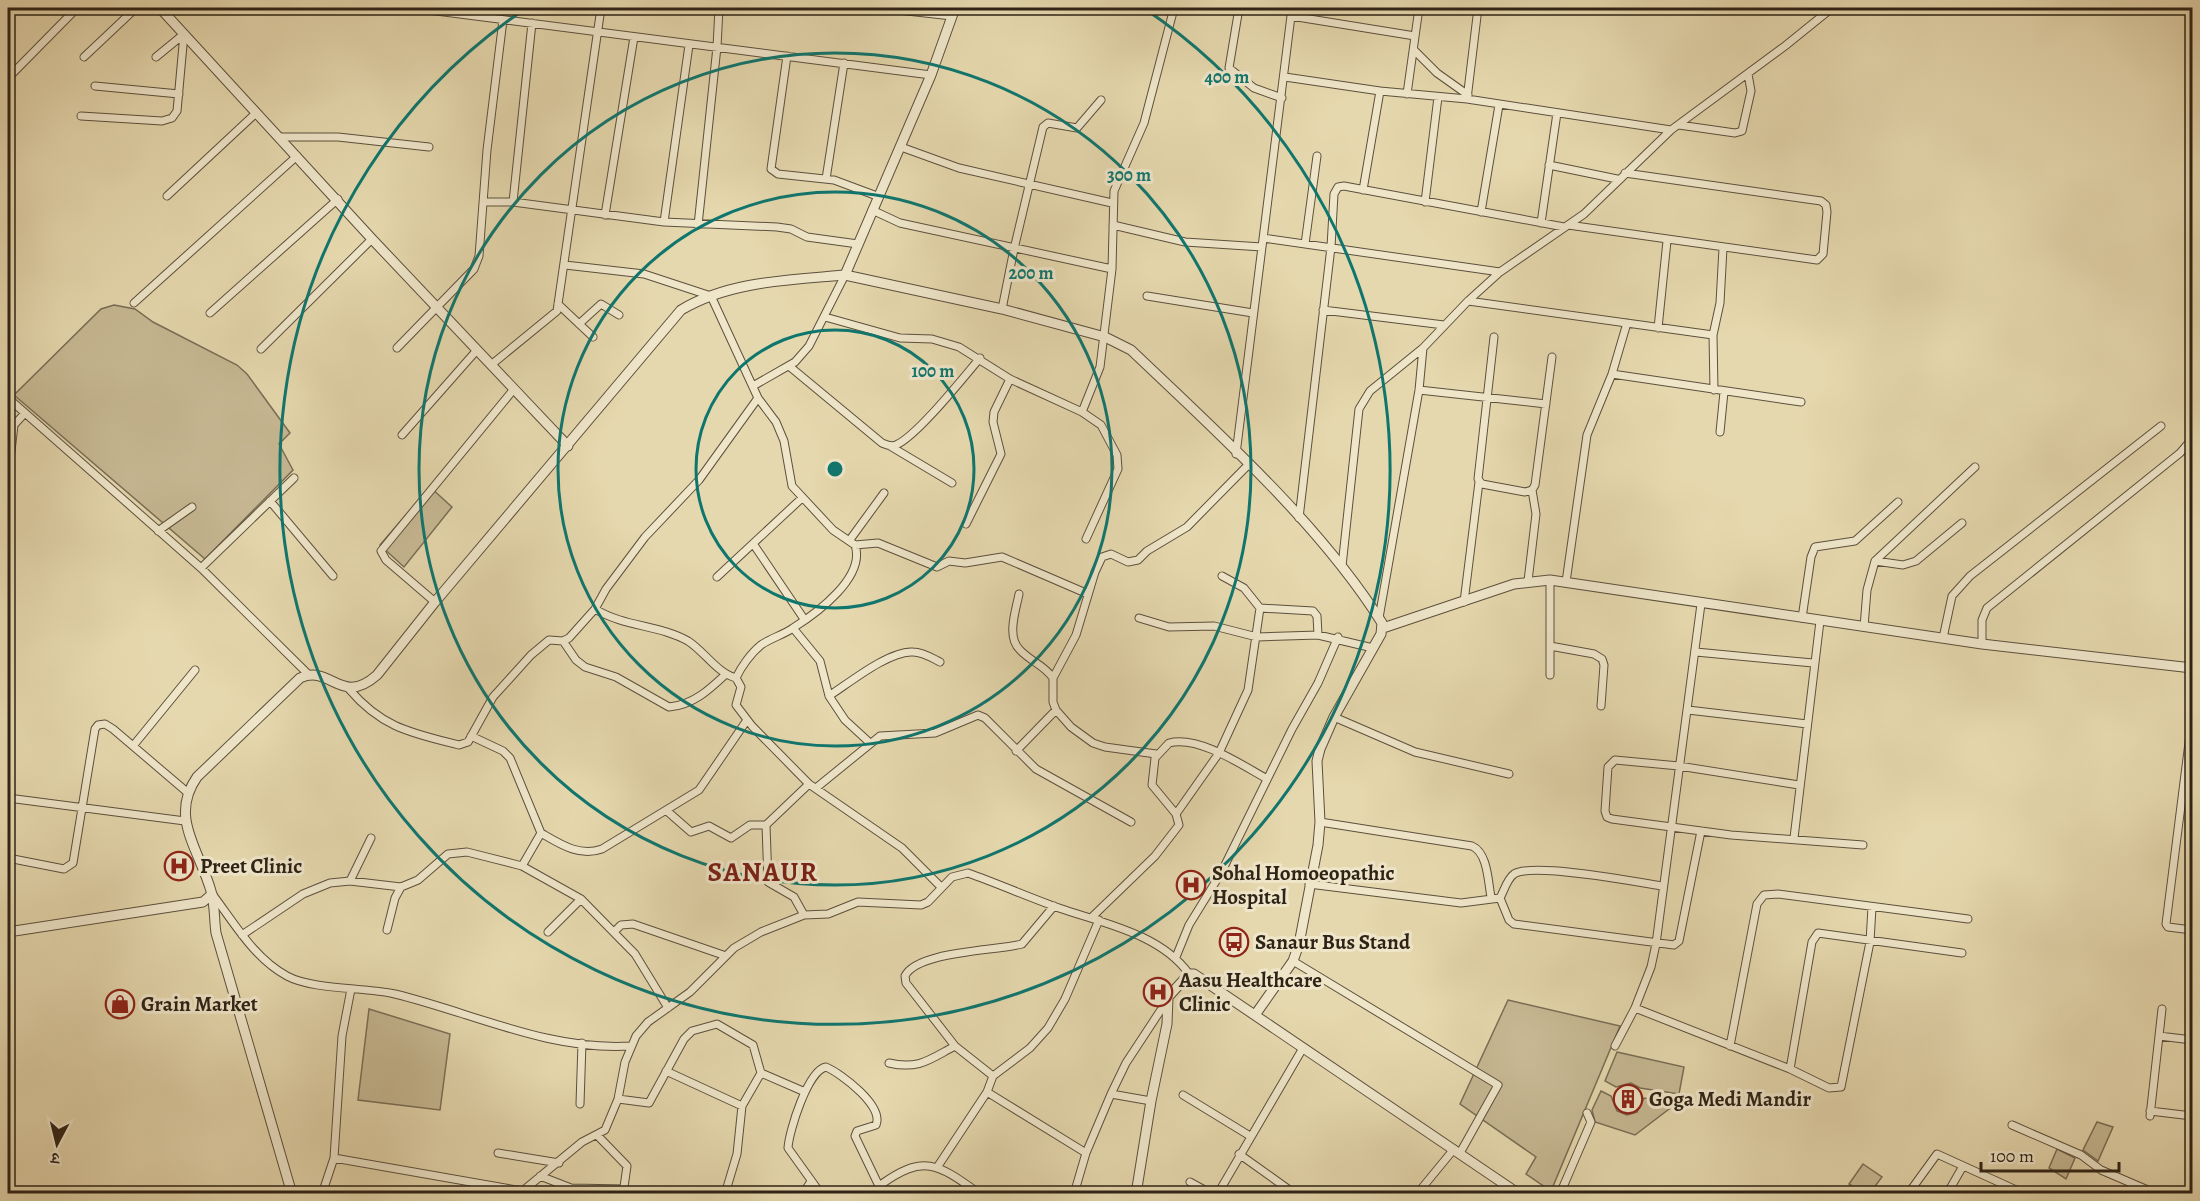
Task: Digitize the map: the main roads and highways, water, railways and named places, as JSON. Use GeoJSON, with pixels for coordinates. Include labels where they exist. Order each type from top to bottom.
{"type":"FeatureCollection","features":[{"type":"Feature","properties":{"kind":"place","name":"Preet Clinic"},"geometry":{"type":"Point","coordinates":[179,866]}},
{"type":"Feature","properties":{"kind":"place","name":"Sohal Homoeopathic Hospital"},"geometry":{"type":"Point","coordinates":[1191,885]}},
{"type":"Feature","properties":{"kind":"place","name":"Sanaur Bus Stand"},"geometry":{"type":"Point","coordinates":[1234,942]}},
{"type":"Feature","properties":{"kind":"place","name":"Aasu Healthcare Clinic"},"geometry":{"type":"Point","coordinates":[1158,992]}},
{"type":"Feature","properties":{"kind":"place","name":"Grain Market"},"geometry":{"type":"Point","coordinates":[120,1004]}},
{"type":"Feature","properties":{"kind":"place","name":"Goga Medi Mandir"},"geometry":{"type":"Point","coordinates":[1628,1099]}},
{"type":"Feature","properties":{"kind":"district","name":"SANAUR"},"geometry":{"type":"Point","coordinates":[763,872]}}]}
